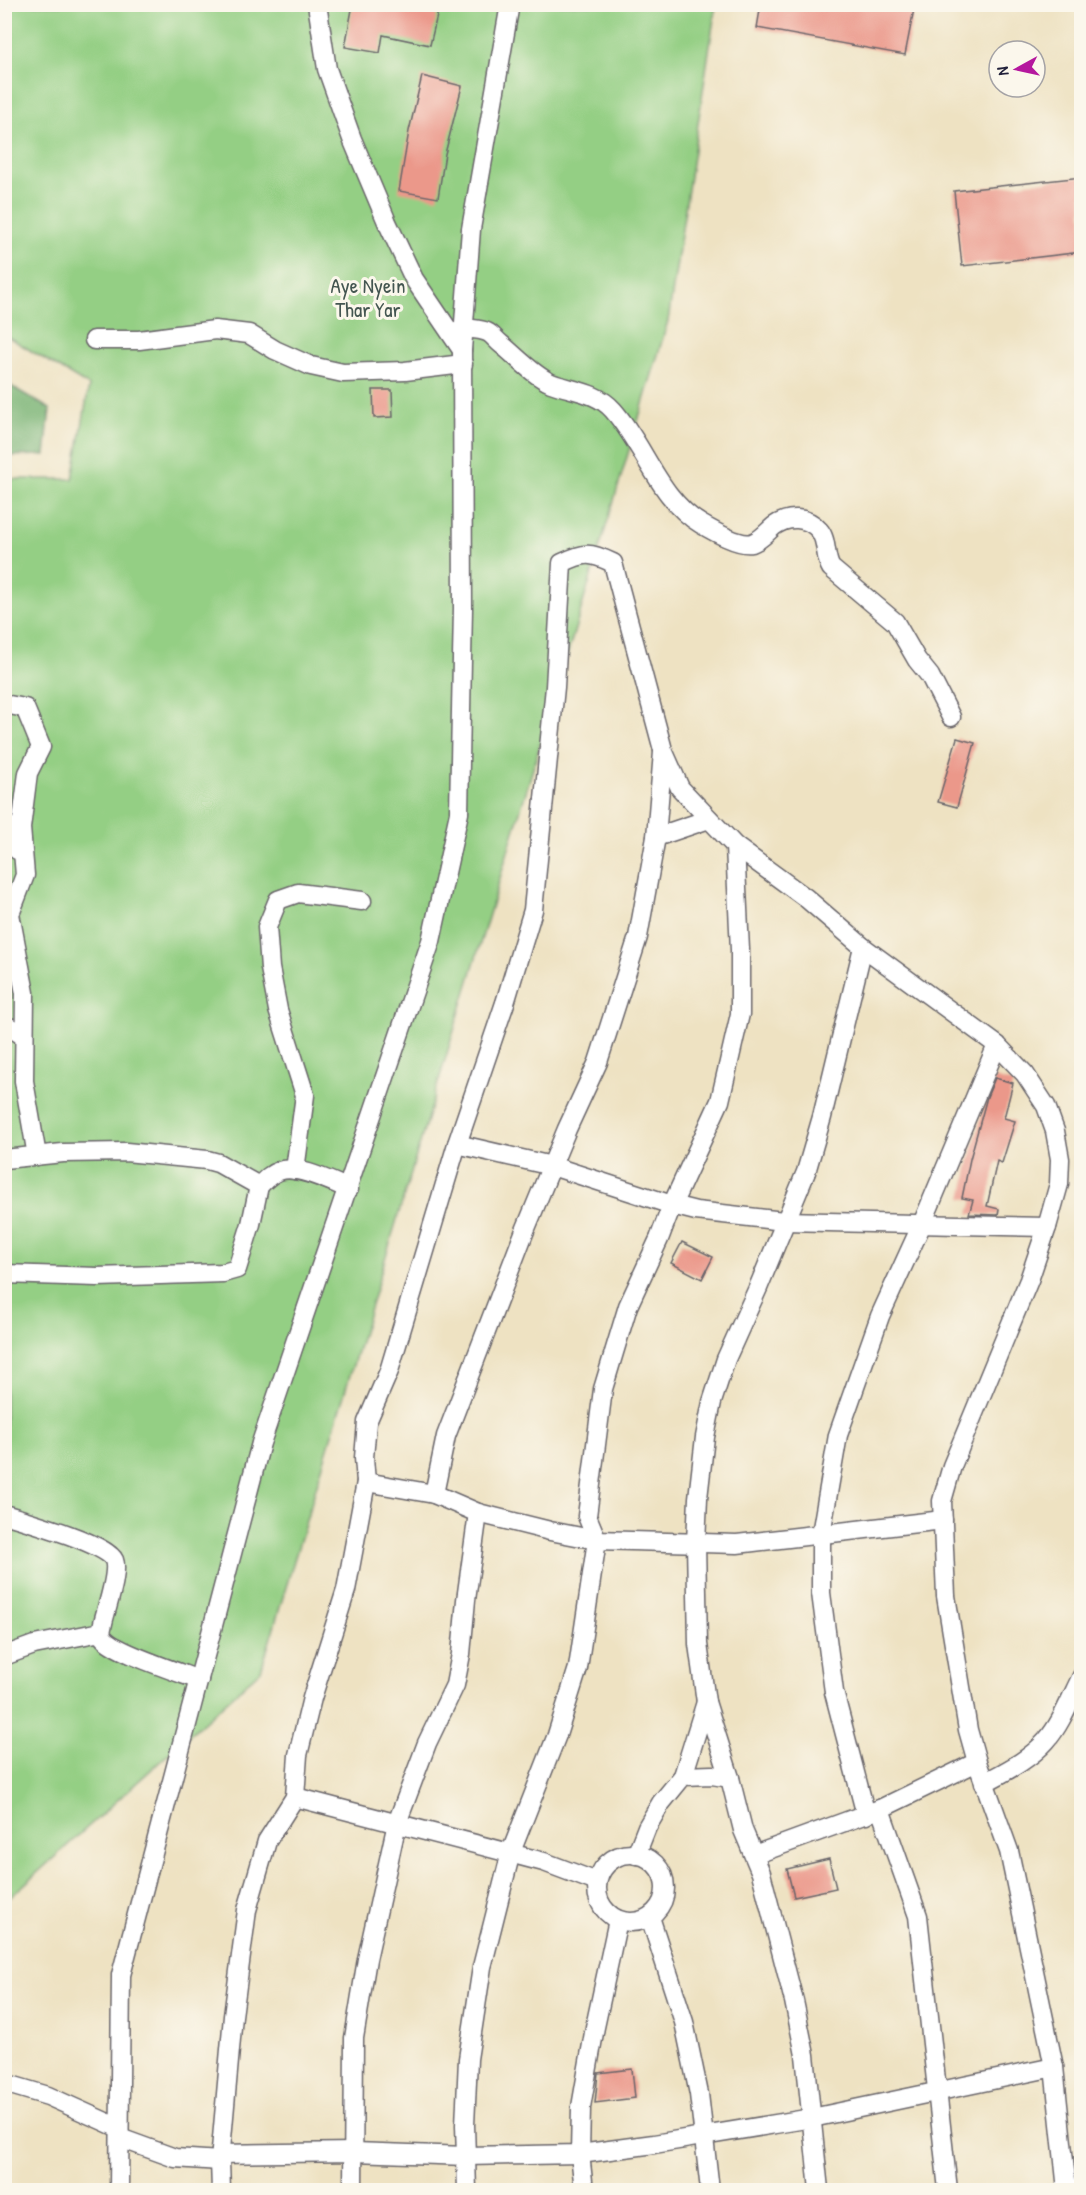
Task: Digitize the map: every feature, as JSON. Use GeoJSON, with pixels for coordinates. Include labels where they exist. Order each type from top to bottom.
{"type":"FeatureCollection","features":[{"type":"Feature","properties":{"kind":"street"},"geometry":{"type":"LineString","coordinates":[[317,4],[327,69],[337,101],[365,170],[414,279],[462,357]]}},
{"type":"Feature","properties":{"kind":"street"},"geometry":{"type":"LineString","coordinates":[[119,2190],[121,1976],[261,1443],[431,941],[459,813],[463,608],[462,357],[471,229],[510,4]]}},
{"type":"Feature","properties":{"kind":"street"},"geometry":{"type":"LineString","coordinates":[[464,328],[486,332],[550,382],[601,398],[625,425],[672,500],[690,517],[711,530],[731,539],[749,543],[759,539],[775,525],[788,520],[805,520],[817,527],[823,536],[826,559],[831,568],[896,622],[917,660],[930,676],[951,717]]}},
{"type":"Feature","properties":{"kind":"street"},"geometry":{"type":"LineString","coordinates":[[94,340],[139,340],[215,330],[249,334],[275,350],[311,366],[343,373],[405,371],[462,357]]}},
{"type":"Feature","properties":{"kind":"street"},"geometry":{"type":"LineString","coordinates":[[221,2190],[220,2157],[233,2016],[247,1910],[267,1841],[295,1797],[298,1755],[312,1698],[346,1590],[366,1482],[364,1458],[367,1422],[389,1371],[418,1268],[533,910],[555,687],[562,563],[576,556],[595,554],[613,563],[663,750],[680,788],[735,846],[806,898],[863,947],[997,1045],[1025,1074],[1046,1106],[1055,1131],[1060,1159],[1059,1184],[1047,1227],[1029,1280],[952,1466],[942,1501],[946,1596],[968,1730],[984,1783],[1009,1851],[1054,2067],[1067,2190]]}},
{"type":"Feature","properties":{"kind":"street"},"geometry":{"type":"LineString","coordinates":[[4,704],[25,708],[41,747],[28,773],[21,828],[25,875],[7,914],[25,993],[24,1081],[37,1156]]}},
{"type":"Feature","properties":{"kind":"street"},"geometry":{"type":"LineString","coordinates":[[434,1494],[446,1436],[488,1324],[552,1166],[598,1062],[639,937],[656,837],[663,750]]}},
{"type":"Feature","properties":{"kind":"street"},"geometry":{"type":"LineString","coordinates":[[656,837],[710,819]]}},
{"type":"Feature","properties":{"kind":"street"},"geometry":{"type":"LineString","coordinates":[[4,822],[10,828],[25,875]]}},
{"type":"Feature","properties":{"kind":"street"},"geometry":{"type":"LineString","coordinates":[[467,2190],[465,2125],[468,2059],[482,1967],[511,1852],[557,1735],[578,1668],[597,1540],[587,1516],[603,1389],[628,1305],[720,1101],[740,1014],[740,950],[735,846]]}},
{"type":"Feature","properties":{"kind":"street"},"geometry":{"type":"LineString","coordinates":[[295,1170],[305,1095],[278,1010],[270,968],[267,927],[278,900],[298,893],[362,901]]}},
{"type":"Feature","properties":{"kind":"street"},"geometry":{"type":"LineString","coordinates":[[819,2190],[805,2055],[794,2001],[761,1874],[743,1830],[730,1778],[706,1702],[698,1644],[696,1544],[698,1498],[705,1437],[712,1402],[726,1359],[806,1172],[822,1117],[863,947]]}},
{"type":"Feature","properties":{"kind":"street"},"geometry":{"type":"LineString","coordinates":[[4,1024],[24,1036]]}},
{"type":"Feature","properties":{"kind":"street"},"geometry":{"type":"LineString","coordinates":[[948,2190],[918,1916],[873,1812],[834,1692],[821,1593],[821,1534],[838,1435],[880,1316],[922,1224],[997,1045]]}},
{"type":"Feature","properties":{"kind":"street"},"geometry":{"type":"LineString","coordinates":[[457,1144],[552,1166],[672,1205],[696,1210],[784,1221],[1047,1227]]}},
{"type":"Feature","properties":{"kind":"street"},"geometry":{"type":"LineString","coordinates":[[4,1160],[63,1153],[126,1152],[207,1160],[218,1163],[259,1186]]}},
{"type":"Feature","properties":{"kind":"street"},"geometry":{"type":"LineString","coordinates":[[4,1274],[97,1277],[223,1273],[237,1269],[251,1224],[259,1186],[269,1175],[281,1170],[295,1170],[349,1188]]}},
{"type":"Feature","properties":{"kind":"street"},"geometry":{"type":"LineString","coordinates":[[366,1482],[434,1494],[478,1513],[597,1540],[737,1544],[943,1520]]}},
{"type":"Feature","properties":{"kind":"street"},"geometry":{"type":"LineString","coordinates":[[353,2190],[354,2038],[367,1959],[397,1823],[428,1743],[455,1685],[461,1654],[465,1600],[478,1513]]}},
{"type":"Feature","properties":{"kind":"street"},"geometry":{"type":"LineString","coordinates":[[4,1514],[40,1524],[105,1550],[114,1558],[116,1569],[101,1632],[104,1638],[111,1644],[163,1667],[199,1680]]}},
{"type":"Feature","properties":{"kind":"street"},"geometry":{"type":"LineString","coordinates":[[4,1656],[33,1645],[101,1632]]}},
{"type":"Feature","properties":{"kind":"street"},"geometry":{"type":"LineString","coordinates":[[984,1783],[1017,1765],[1047,1740],[1082,1676]]}},
{"type":"Feature","properties":{"kind":"street"},"geometry":{"type":"LineString","coordinates":[[636,1855],[646,1827],[661,1803],[683,1776],[706,1702]]}},
{"type":"Feature","properties":{"kind":"street"},"geometry":{"type":"LineString","coordinates":[[754,1856],[873,1812],[977,1762]]}},
{"type":"Feature","properties":{"kind":"street"},"geometry":{"type":"LineString","coordinates":[[683,1776],[712,1775],[730,1778]]}},
{"type":"Feature","properties":{"kind":"street"},"geometry":{"type":"LineString","coordinates":[[295,1797],[511,1852],[597,1882]]}},
{"type":"Feature","properties":{"kind":"street"},"geometry":{"type":"LineString","coordinates":[[636,1855],[651,1861],[662,1874],[665,1889],[661,1905],[650,1917],[634,1923],[618,1920],[605,1911],[598,1898],[597,1882],[605,1866],[619,1856],[636,1855]]}},
{"type":"Feature","properties":{"kind":"street"},"geometry":{"type":"LineString","coordinates":[[650,1917],[684,2022],[699,2094],[710,2190]]}},
{"type":"Feature","properties":{"kind":"street"},"geometry":{"type":"LineString","coordinates":[[584,2190],[580,2154],[583,2096],[597,2016],[618,1920]]}},
{"type":"Feature","properties":{"kind":"street"},"geometry":{"type":"LineString","coordinates":[[4,2083],[48,2096],[120,2133],[175,2157],[354,2152],[466,2156],[580,2154],[704,2136],[812,2118],[1054,2067]]}},
{"type":"Feature","properties":{"kind":"green space","name":"Aye Nyein Thar Yar"},"geometry":{"type":"Polygon","coordinates":[[[5,5],[716,5],[668,321],[261,1670],[5,1902],[5,479],[73,479],[89,386],[5,335],[5,5]]]}},
{"type":"Feature","properties":{"kind":"green space"},"geometry":{"type":"Polygon","coordinates":[[[4,382],[50,409],[45,455],[5,456],[4,382]]]}},
{"type":"Feature","properties":{"kind":"building"},"geometry":{"type":"Polygon","coordinates":[[[353,4],[428,4],[439,7],[430,45],[383,35],[380,53],[345,47],[353,4]]]}},
{"type":"Feature","properties":{"kind":"building"},"geometry":{"type":"Polygon","coordinates":[[[761,4],[915,4],[905,55],[757,28],[761,4]]]}},
{"type":"Feature","properties":{"kind":"building"},"geometry":{"type":"Polygon","coordinates":[[[422,76],[462,86],[445,154],[438,198],[399,191],[409,131],[422,76]]]}},
{"type":"Feature","properties":{"kind":"building"},"geometry":{"type":"Polygon","coordinates":[[[1082,177],[1082,252],[962,266],[954,191],[1082,177]]]}},
{"type":"Feature","properties":{"kind":"building"},"geometry":{"type":"Polygon","coordinates":[[[373,390],[392,390],[393,417],[374,418],[373,390]]]}},
{"type":"Feature","properties":{"kind":"building"},"geometry":{"type":"Polygon","coordinates":[[[957,738],[975,743],[957,807],[938,802],[957,738]]]}},
{"type":"Feature","properties":{"kind":"building"},"geometry":{"type":"Polygon","coordinates":[[[995,1078],[1013,1083],[1004,1118],[1015,1121],[1002,1163],[997,1161],[987,1206],[999,1209],[998,1215],[969,1214],[973,1200],[962,1198],[987,1097],[995,1078]]]}},
{"type":"Feature","properties":{"kind":"building"},"geometry":{"type":"Polygon","coordinates":[[[682,1242],[713,1257],[702,1279],[671,1263],[682,1242]]]}},
{"type":"Feature","properties":{"kind":"building"},"geometry":{"type":"Polygon","coordinates":[[[829,1859],[836,1888],[794,1897],[787,1869],[829,1859]]]}},
{"type":"Feature","properties":{"kind":"building"},"geometry":{"type":"Polygon","coordinates":[[[632,2069],[635,2098],[595,2103],[598,2073],[632,2069]]]}}]}
